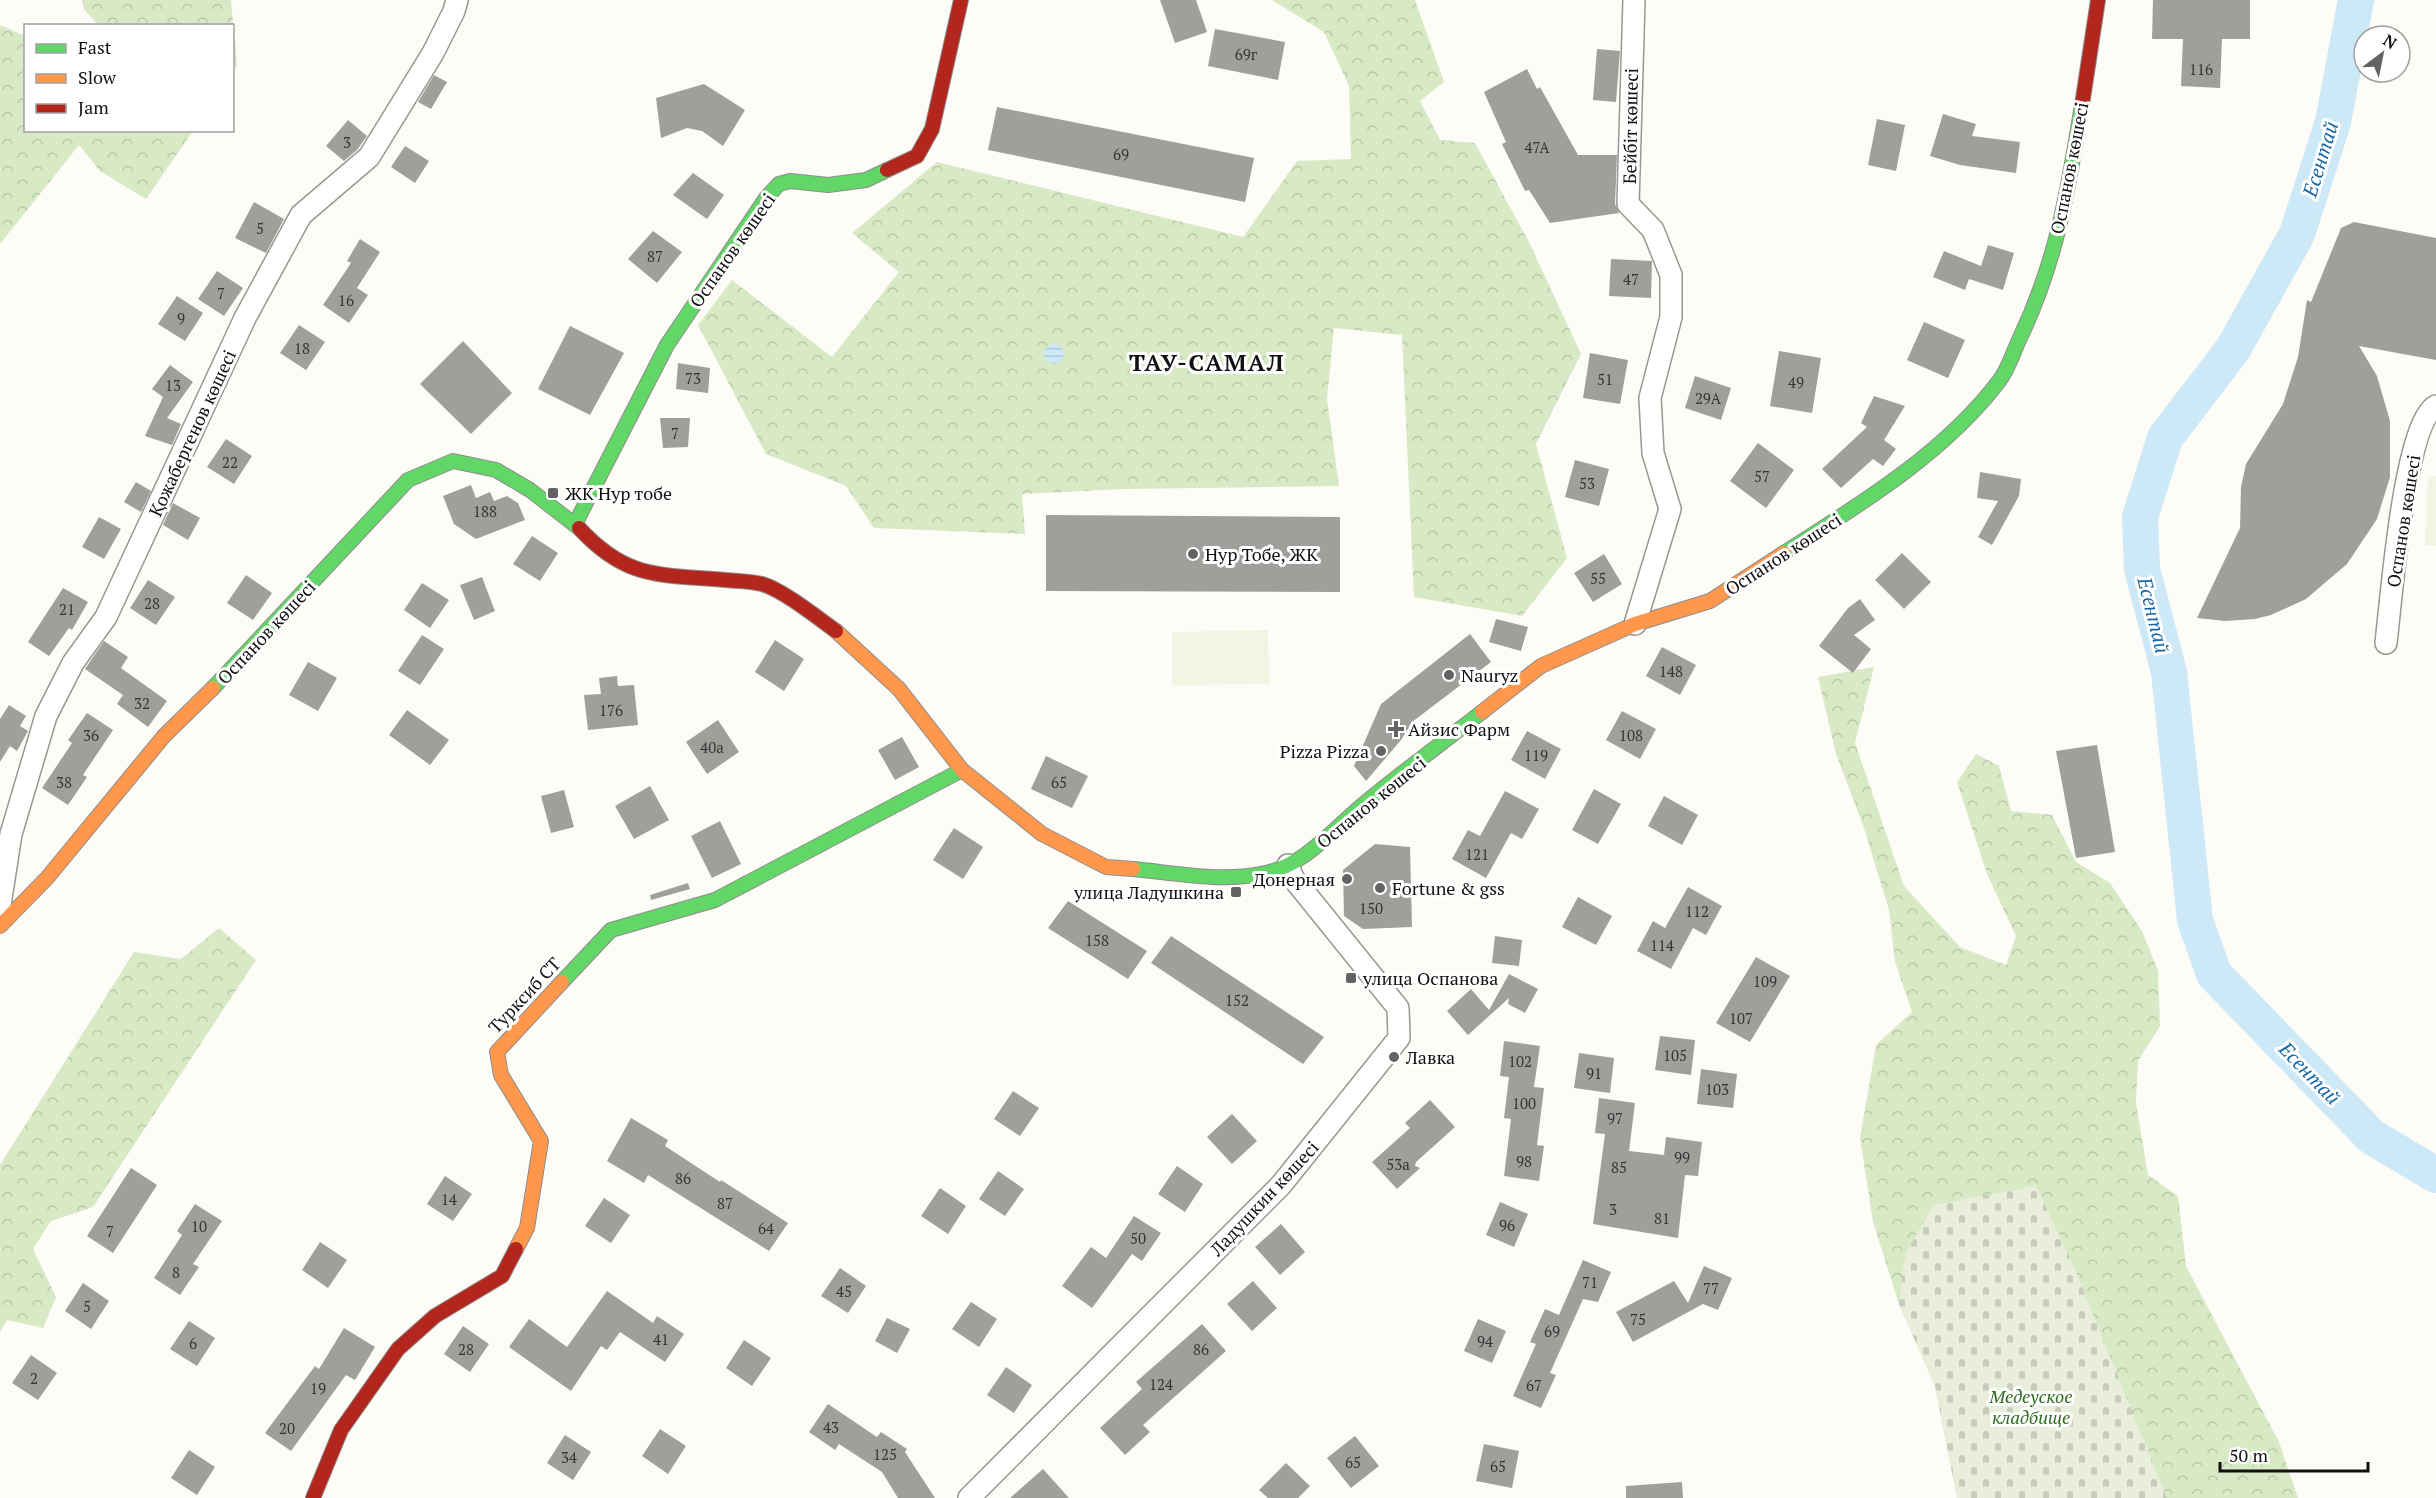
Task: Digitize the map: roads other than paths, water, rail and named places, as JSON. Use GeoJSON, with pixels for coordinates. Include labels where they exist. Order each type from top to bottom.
{"type":"FeatureCollection","features":[{"type":"Feature","properties":{"kind":"street","name":"Қожабергенов көшесі"},"geometry":{"type":"LineString","coordinates":[[0,905],[11,834],[46,716],[73,663],[116,599],[245,318],[301,215],[369,157],[432,53],[454,11],[457,0]]}},
{"type":"Feature","properties":{"kind":"street","name":"Оспанов көшесі"},"geometry":{"type":"LineString","coordinates":[[575,524],[667,345],[766,198],[779,184],[790,181],[828,184],[866,180],[917,156],[926,144],[932,129],[961,0]]}},
{"type":"Feature","properties":{"kind":"street","name":"Бейбіт көшесі"},"geometry":{"type":"LineString","coordinates":[[1634,0],[1628,204],[1653,230],[1671,275],[1671,317],[1650,398],[1653,453],[1670,509],[1635,624]]}},
{"type":"Feature","properties":{"kind":"street","name":"Оспанов көшесі"},"geometry":{"type":"LineString","coordinates":[[0,926],[47,878],[164,736],[215,686],[408,480],[453,461],[496,470],[530,490],[575,524],[599,550],[621,564],[643,572],[763,584],[809,611],[853,644],[899,689],[962,770],[1042,834],[1106,867],[1238,878],[1264,874],[1288,865],[1314,849],[1359,808],[1541,666],[1635,624],[1710,601],[1864,502],[1940,444],[2000,380],[2040,296],[2066,205],[2098,0]]}},
{"type":"Feature","properties":{"kind":"street","name":"Оспанов көшесі"},"geometry":{"type":"LineString","coordinates":[[2386,644],[2407,477],[2424,417],[2436,406]]}},
{"type":"Feature","properties":{"kind":"street","name":"Турксиб СТ"},"geometry":{"type":"LineString","coordinates":[[313,1498],[341,1430],[398,1349],[435,1316],[502,1276],[527,1228],[541,1141],[501,1075],[497,1052],[526,1018],[611,930],[715,900],[962,770]]}},
{"type":"Feature","properties":{"kind":"street","name":"Ладушкин көшесі"},"geometry":{"type":"LineString","coordinates":[[969,1498],[1281,1185],[1399,1038],[1398,1008],[1293,878],[1288,865]]}},
{"type":"Feature","properties":{"kind":"water"},"geometry":{"type":"Polygon","coordinates":[[[1050,344],[1058,344],[1064,350],[1064,358],[1058,364],[1050,364],[1044,358],[1044,350],[1050,344]]]}},
{"type":"Feature","properties":{"kind":"waterway","name":"Есентай"},"geometry":{"type":"LineString","coordinates":[[2356,0],[2333,122],[2297,234],[2233,349],[2165,438],[2140,517],[2142,569],[2169,672],[2195,920],[2214,974],[2372,1137],[2436,1175]]}},
{"type":"Feature","properties":{"kind":"place","name":"ЖК Нур тобе"},"geometry":{"type":"Point","coordinates":[553,493]}},
{"type":"Feature","properties":{"kind":"place","name":"Нур Тобе, ЖК"},"geometry":{"type":"Point","coordinates":[1193,554]}},
{"type":"Feature","properties":{"kind":"place","name":"Nauryz"},"geometry":{"type":"Point","coordinates":[1449,675]}},
{"type":"Feature","properties":{"kind":"place","name":"Айзис Фарм"},"geometry":{"type":"Point","coordinates":[1396,729]}},
{"type":"Feature","properties":{"kind":"place","name":"Pizza Pizza"},"geometry":{"type":"Point","coordinates":[1381,751]}},
{"type":"Feature","properties":{"kind":"place","name":"Донерная"},"geometry":{"type":"Point","coordinates":[1347,879]}},
{"type":"Feature","properties":{"kind":"place","name":"Fortune & gss"},"geometry":{"type":"Point","coordinates":[1380,888]}},
{"type":"Feature","properties":{"kind":"place","name":"улица Ладушкина"},"geometry":{"type":"Point","coordinates":[1236,892]}},
{"type":"Feature","properties":{"kind":"place","name":"улица Оспанова"},"geometry":{"type":"Point","coordinates":[1351,978]}},
{"type":"Feature","properties":{"kind":"place","name":"Лавка"},"geometry":{"type":"Point","coordinates":[1394,1057]}},
{"type":"Feature","properties":{"kind":"district","name":"ТАУ-САМАЛ"},"geometry":{"type":"Point","coordinates":[1207,362]}},
{"type":"Feature","properties":{"kind":"park label","name":"Медеуское кладбище"},"geometry":{"type":"Point","coordinates":[2031,1406]}}]}
